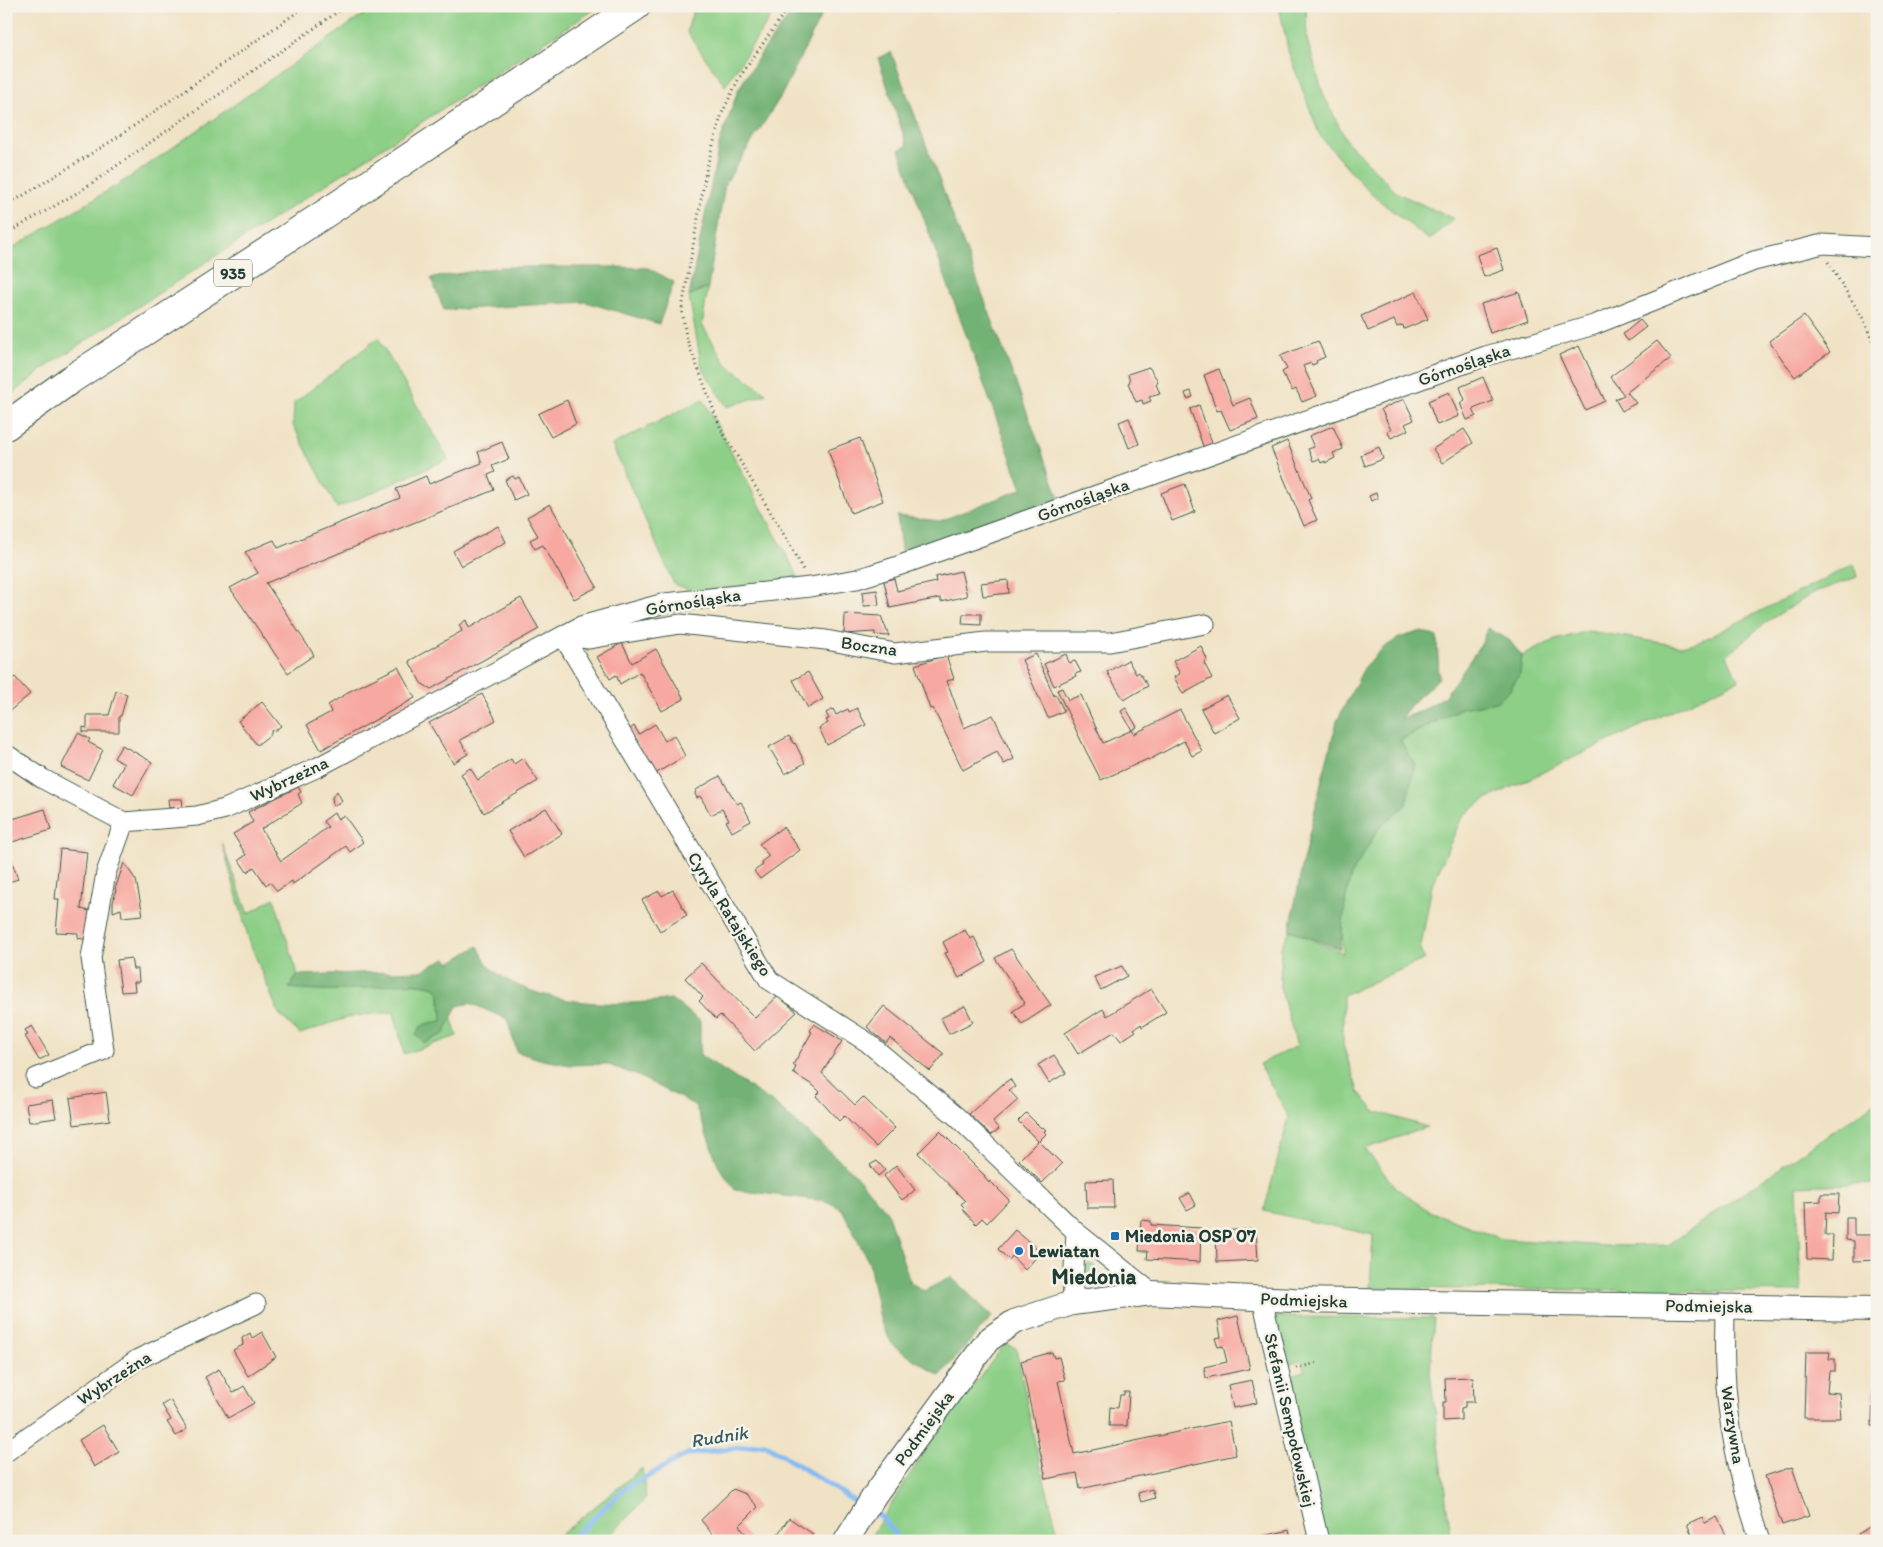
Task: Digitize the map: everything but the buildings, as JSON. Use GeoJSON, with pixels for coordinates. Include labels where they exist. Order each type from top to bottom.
{"type":"FeatureCollection","features":[{"type":"Feature","properties":{"kind":"main road","name":"935"},"geometry":{"type":"LineString","coordinates":[[6,426],[78,375],[326,213],[636,6]]}},
{"type":"Feature","properties":{"kind":"street","name":"Górnośląska"},"geometry":{"type":"LineString","coordinates":[[563,636],[580,626],[665,603],[810,587],[857,579],[1476,359],[1594,325],[1754,261],[1823,244],[1877,247]]}},
{"type":"Feature","properties":{"kind":"street","name":"Boczna"},"geometry":{"type":"LineString","coordinates":[[563,636],[589,639],[680,624],[826,640],[895,653],[986,642],[1110,642],[1204,624]]}},
{"type":"Feature","properties":{"kind":"street","name":"Wybrzeżna"},"geometry":{"type":"LineString","coordinates":[[124,822],[197,816],[226,810],[318,767],[563,636]]}},
{"type":"Feature","properties":{"kind":"street","name":"Cyryla Ratajskiego"},"geometry":{"type":"LineString","coordinates":[[563,636],[769,980],[867,1042],[957,1116],[1076,1232],[1152,1292]]}},
{"type":"Feature","properties":{"kind":"street"},"geometry":{"type":"LineString","coordinates":[[6,754],[43,779],[124,822],[106,873],[91,958],[104,1050],[36,1078]]}},
{"type":"Feature","properties":{"kind":"street"},"geometry":{"type":"LineString","coordinates":[[1072,1303],[1076,1232]]}},
{"type":"Feature","properties":{"kind":"street","name":"Podmiejska"},"geometry":{"type":"LineString","coordinates":[[850,1533],[876,1493],[988,1340],[1014,1322],[1072,1303],[1152,1292],[1262,1299],[1877,1308]]}},
{"type":"Feature","properties":{"kind":"street","name":"Stefanii Sempołowskiej"},"geometry":{"type":"LineString","coordinates":[[1262,1299],[1319,1541]]}},
{"type":"Feature","properties":{"kind":"street","name":"Wybrzeżna"},"geometry":{"type":"LineString","coordinates":[[6,1452],[138,1359],[256,1304]]}},
{"type":"Feature","properties":{"kind":"street","name":"Warzywna"},"geometry":{"type":"LineString","coordinates":[[1725,1306],[1725,1368],[1731,1430],[1749,1509],[1760,1541]]}},
{"type":"Feature","properties":{"kind":"path"},"geometry":{"type":"LineString","coordinates":[[6,206],[114,139],[306,6]]}},
{"type":"Feature","properties":{"kind":"path"},"geometry":{"type":"LineString","coordinates":[[6,234],[82,190],[346,6]]}},
{"type":"Feature","properties":{"kind":"path"},"geometry":{"type":"LineString","coordinates":[[789,6],[739,78],[722,114],[707,166],[682,308],[686,337],[721,429],[793,550],[810,587]]}},
{"type":"Feature","properties":{"kind":"path"},"geometry":{"type":"LineString","coordinates":[[1823,244],[1825,258],[1864,320],[1877,353]]}},
{"type":"Feature","properties":{"kind":"green space"},"geometry":{"type":"Polygon","coordinates":[[[376,6],[600,6],[47,366],[6,399],[6,252],[132,176],[376,6]]]}},
{"type":"Feature","properties":{"kind":"green space"},"geometry":{"type":"Polygon","coordinates":[[[694,6],[778,6],[725,86],[687,32],[694,6]]]}},
{"type":"Feature","properties":{"kind":"green space"},"geometry":{"type":"Polygon","coordinates":[[[797,6],[826,6],[781,96],[725,184],[708,287],[689,296],[719,145],[738,90],[762,52],[797,6]]]}},
{"type":"Feature","properties":{"kind":"green space"},"geometry":{"type":"Polygon","coordinates":[[[1107,6],[1140,6],[1116,12],[1107,6]]]}},
{"type":"Feature","properties":{"kind":"green space"},"geometry":{"type":"Polygon","coordinates":[[[1279,6],[1306,6],[1307,40],[1324,96],[1346,140],[1397,193],[1454,219],[1429,240],[1370,193],[1320,136],[1289,54],[1279,6]]]}},
{"type":"Feature","properties":{"kind":"green space"},"geometry":{"type":"Polygon","coordinates":[[[891,52],[1060,500],[902,558],[897,516],[940,521],[1022,489],[899,150],[907,146],[878,58],[891,52]]]}},
{"type":"Feature","properties":{"kind":"green space"},"geometry":{"type":"Polygon","coordinates":[[[500,267],[648,268],[674,282],[659,324],[586,302],[444,310],[431,278],[500,267]]]}},
{"type":"Feature","properties":{"kind":"green space"},"geometry":{"type":"Polygon","coordinates":[[[708,287],[702,325],[727,365],[767,394],[727,407],[702,368],[689,296],[708,287]]]}},
{"type":"Feature","properties":{"kind":"green space"},"geometry":{"type":"Polygon","coordinates":[[[378,338],[448,459],[337,508],[293,425],[294,403],[378,338]]]}},
{"type":"Feature","properties":{"kind":"green space"},"geometry":{"type":"Polygon","coordinates":[[[703,399],[800,580],[695,592],[674,584],[612,445],[703,399]]]}},
{"type":"Feature","properties":{"kind":"green space"},"geometry":{"type":"Polygon","coordinates":[[[1854,564],[1857,577],[1815,592],[1766,622],[1727,655],[1738,680],[1484,800],[1462,817],[1432,885],[1420,951],[1425,959],[1343,995],[1343,1045],[1358,1091],[1374,1111],[1427,1127],[1365,1149],[1395,1187],[1429,1211],[1502,1239],[1606,1246],[1668,1245],[1877,1101],[1877,1183],[1797,1186],[1801,1292],[1370,1288],[1373,1235],[1264,1211],[1289,1117],[1259,1064],[1297,1046],[1280,987],[1281,947],[1290,930],[1343,953],[1342,923],[1351,875],[1380,826],[1406,805],[1400,741],[1461,708],[1496,702],[1509,691],[1520,673],[1522,656],[1552,641],[1588,631],[1681,646],[1699,642],[1854,564]]]}},
{"type":"Feature","properties":{"kind":"green space"},"geometry":{"type":"Polygon","coordinates":[[[1487,628],[1509,640],[1522,656],[1520,673],[1509,691],[1496,702],[1461,708],[1400,740],[1415,765],[1406,805],[1380,826],[1351,875],[1346,896],[1340,949],[1290,930],[1303,861],[1337,721],[1364,668],[1383,648],[1399,638],[1422,631],[1437,637],[1439,678],[1413,702],[1401,719],[1421,711],[1444,697],[1482,643],[1487,628]]]}},
{"type":"Feature","properties":{"kind":"green space"},"geometry":{"type":"Polygon","coordinates":[[[222,843],[248,914],[274,898],[298,975],[289,988],[338,990],[404,983],[435,987],[440,993],[440,1003],[451,1017],[457,1036],[404,1054],[394,1012],[352,1016],[300,1034],[279,1014],[250,943],[222,843]]]}},
{"type":"Feature","properties":{"kind":"green space"},"geometry":{"type":"Polygon","coordinates":[[[478,946],[484,959],[492,969],[530,991],[577,1001],[602,1003],[650,1002],[671,999],[700,1021],[700,1055],[772,1102],[853,1172],[887,1212],[910,1282],[924,1291],[951,1277],[992,1316],[940,1376],[893,1346],[881,1323],[869,1263],[842,1209],[826,1201],[735,1190],[719,1167],[696,1107],[687,1101],[638,1076],[606,1064],[570,1065],[543,1060],[517,1052],[507,1019],[470,1003],[457,1006],[444,1034],[424,1043],[416,1035],[420,1028],[426,1024],[442,1021],[440,994],[435,987],[394,984],[338,990],[289,988],[298,975],[421,971],[446,958],[450,963],[478,946]]]}},
{"type":"Feature","properties":{"kind":"green space"},"geometry":{"type":"Polygon","coordinates":[[[1087,1264],[1094,1265],[1105,1282],[1104,1288],[1094,1288],[1083,1272],[1087,1264]]]}},
{"type":"Feature","properties":{"kind":"green space"},"geometry":{"type":"Polygon","coordinates":[[[1271,1317],[1434,1318],[1430,1372],[1452,1541],[1323,1541],[1285,1376],[1305,1371],[1302,1361],[1282,1366],[1271,1317]]]}},
{"type":"Feature","properties":{"kind":"green space"},"geometry":{"type":"Polygon","coordinates":[[[1005,1344],[1016,1348],[1036,1448],[1060,1541],[868,1541],[930,1443],[1005,1344]]]}},
{"type":"Feature","properties":{"kind":"green space"},"geometry":{"type":"Polygon","coordinates":[[[642,1468],[646,1498],[605,1541],[553,1541],[642,1468]]]}},
{"type":"Feature","properties":{"kind":"waterway","name":"Rudnik"},"geometry":{"type":"LineString","coordinates":[[569,1541],[625,1489],[688,1454],[765,1444],[862,1506]]}},
{"type":"Feature","properties":{"kind":"waterway","name":"Rudnik"},"geometry":{"type":"LineString","coordinates":[[870,1510],[883,1518],[899,1541]]}},
{"type":"Feature","properties":{"kind":"place","name":"Miedonia OSP 07"},"geometry":{"type":"Point","coordinates":[1115,1236]}},
{"type":"Feature","properties":{"kind":"place","name":"Lewiatan"},"geometry":{"type":"Point","coordinates":[1019,1251]}},
{"type":"Feature","properties":{"kind":"district","name":"Miedonia"},"geometry":{"type":"Point","coordinates":[1094,1276]}}]}
